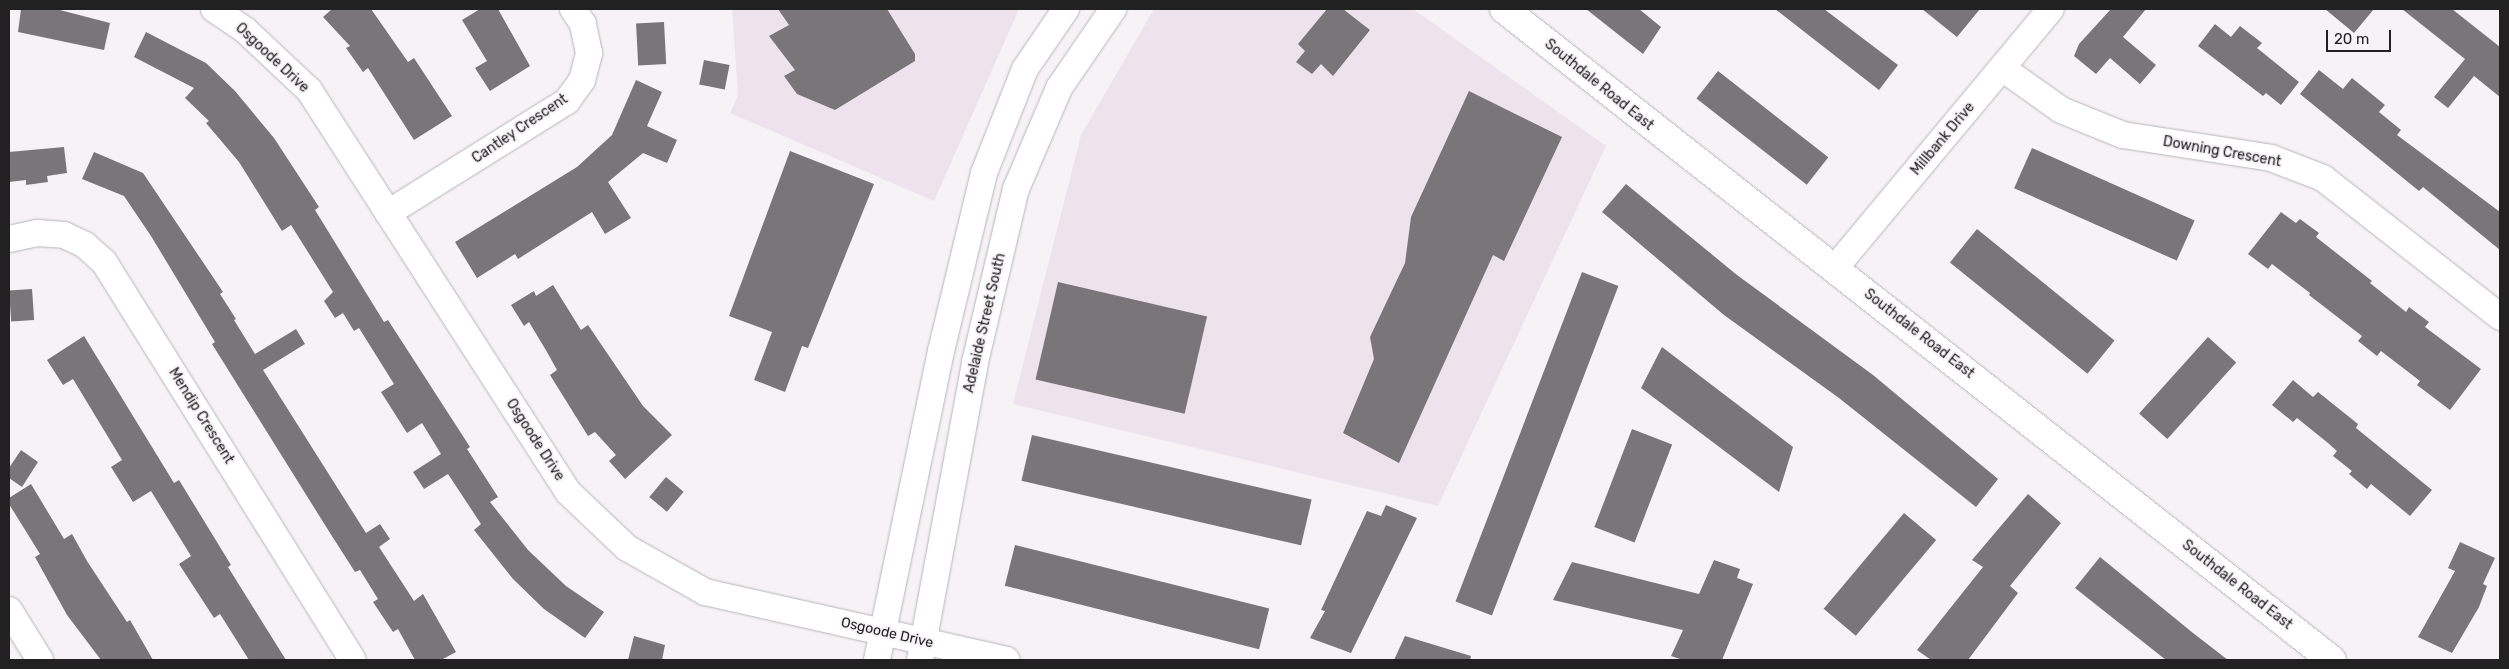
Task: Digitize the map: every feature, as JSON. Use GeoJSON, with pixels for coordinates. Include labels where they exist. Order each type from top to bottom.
{"type":"FeatureCollection","features":[{"type":"Feature","properties":{"kind":"main road","name":"Southdale Road East"},"geometry":{"type":"LineString","coordinates":[[1504,9],[1626,107],[1835,268],[2332,660]]}},
{"type":"Feature","properties":{"kind":"street","name":"Osgoode Drive"},"geometry":{"type":"LineString","coordinates":[[214,9],[245,30],[309,90],[568,492],[627,548],[706,592],[883,632],[922,651],[1006,660]]}},
{"type":"Feature","properties":{"kind":"street","name":"Cantley Crescent"},"geometry":{"type":"LineString","coordinates":[[388,213],[567,101],[582,80],[589,53],[583,24],[573,9]]}},
{"type":"Feature","properties":{"kind":"street"},"geometry":{"type":"LineString","coordinates":[[878,660],[941,351],[984,173],[1025,69],[1066,9]]}},
{"type":"Feature","properties":{"kind":"street","name":"Adelaide Street South"},"geometry":{"type":"LineString","coordinates":[[922,651],[975,362],[1016,189],[1059,88],[1113,9]]}},
{"type":"Feature","properties":{"kind":"street","name":"Millbank Drive"},"geometry":{"type":"LineString","coordinates":[[1835,268],[2051,9]]}},
{"type":"Feature","properties":{"kind":"street","name":"Downing Crescent"},"geometry":{"type":"LineString","coordinates":[[2002,68],[2061,110],[2123,135],[2271,158],[2324,178],[2500,317]]}},
{"type":"Feature","properties":{"kind":"street","name":"Mendip Crescent"},"geometry":{"type":"LineString","coordinates":[[9,239],[37,233],[64,235],[85,245],[104,262],[353,660]]}},
{"type":"Feature","properties":{"kind":"street"},"geometry":{"type":"LineString","coordinates":[[9,610],[40,660]]}},
{"type":"Feature","properties":{"kind":"shaded area"},"geometry":{"type":"Polygon","coordinates":[[[732,9],[1019,9],[934,201],[730,113],[738,96],[732,9]]]}},
{"type":"Feature","properties":{"kind":"shaded area"},"geometry":{"type":"Polygon","coordinates":[[[1154,9],[1413,9],[1606,146],[1438,506],[1013,404],[1081,135],[1154,9]]]}},
{"type":"Feature","properties":{"kind":"building"},"geometry":{"type":"Polygon","coordinates":[[[21,9],[56,9],[110,23],[104,50],[18,32],[21,9]]]}},
{"type":"Feature","properties":{"kind":"building"},"geometry":{"type":"Polygon","coordinates":[[[332,9],[371,9],[408,62],[414,58],[452,116],[414,140],[368,68],[363,72],[346,48],[350,46],[323,17],[332,9]]]}},
{"type":"Feature","properties":{"kind":"building"},"geometry":{"type":"Polygon","coordinates":[[[480,9],[498,9],[530,66],[490,91],[475,68],[487,61],[462,20],[480,9]]]}},
{"type":"Feature","properties":{"kind":"building"},"geometry":{"type":"Polygon","coordinates":[[[778,9],[887,9],[915,54],[915,61],[835,110],[797,94],[784,76],[795,70],[769,36],[789,25],[778,9]]]}},
{"type":"Feature","properties":{"kind":"building"},"geometry":{"type":"Polygon","coordinates":[[[1327,9],[1343,9],[1370,30],[1333,76],[1321,64],[1312,74],[1296,62],[1305,51],[1298,44],[1327,9]]]}},
{"type":"Feature","properties":{"kind":"building"},"geometry":{"type":"Polygon","coordinates":[[[1586,9],[1639,9],[1661,27],[1643,54],[1586,9]]]}},
{"type":"Feature","properties":{"kind":"building"},"geometry":{"type":"Polygon","coordinates":[[[1775,9],[1824,9],[1898,65],[1879,90],[1775,9]]]}},
{"type":"Feature","properties":{"kind":"building"},"geometry":{"type":"Polygon","coordinates":[[[1922,9],[1980,9],[1957,37],[1922,9]]]}},
{"type":"Feature","properties":{"kind":"building"},"geometry":{"type":"Polygon","coordinates":[[[2111,9],[2146,9],[2123,37],[2156,65],[2140,84],[2110,58],[2096,74],[2074,56],[2079,44],[2111,9]]]}},
{"type":"Feature","properties":{"kind":"building"},"geometry":{"type":"Polygon","coordinates":[[[2325,9],[2374,9],[2354,33],[2325,9]]]}},
{"type":"Feature","properties":{"kind":"building"},"geometry":{"type":"Polygon","coordinates":[[[2402,9],[2452,9],[2500,47],[2500,97],[2474,76],[2448,108],[2434,97],[2465,59],[2402,9]]]}},
{"type":"Feature","properties":{"kind":"building"},"geometry":{"type":"Polygon","coordinates":[[[664,22],[666,64],[638,65],[636,23],[664,22]]]}},
{"type":"Feature","properties":{"kind":"building"},"geometry":{"type":"Polygon","coordinates":[[[2215,24],[2231,37],[2240,26],[2262,43],[2257,48],[2299,82],[2281,105],[2266,93],[2263,96],[2198,46],[2215,24]]]}},
{"type":"Feature","properties":{"kind":"building"},"geometry":{"type":"Polygon","coordinates":[[[146,32],[206,63],[235,91],[274,138],[319,207],[315,210],[384,322],[388,320],[470,447],[467,449],[498,497],[490,502],[528,550],[566,586],[604,612],[585,638],[544,609],[513,579],[474,530],[481,524],[448,474],[424,489],[413,472],[441,454],[422,423],[407,433],[381,392],[394,384],[359,328],[354,331],[343,313],[335,318],[324,301],[333,292],[291,225],[282,231],[239,162],[206,123],[209,121],[185,98],[194,88],[134,57],[146,32]]]}},
{"type":"Feature","properties":{"kind":"building"},"geometry":{"type":"Polygon","coordinates":[[[704,60],[730,65],[725,90],[699,85],[704,60]]]}},
{"type":"Feature","properties":{"kind":"building"},"geometry":{"type":"Polygon","coordinates":[[[2319,70],[2343,89],[2352,78],[2385,105],[2379,112],[2401,130],[2397,135],[2500,212],[2500,250],[2423,187],[2419,191],[2300,94],[2319,70]]]}},
{"type":"Feature","properties":{"kind":"building"},"geometry":{"type":"Polygon","coordinates":[[[1718,71],[1828,157],[1807,185],[1696,99],[1718,71]]]}},
{"type":"Feature","properties":{"kind":"building"},"geometry":{"type":"Polygon","coordinates":[[[636,80],[662,92],[647,126],[677,140],[667,163],[643,153],[608,182],[631,218],[605,234],[592,212],[518,259],[515,254],[477,278],[455,242],[577,167],[612,135],[636,80]]]}},
{"type":"Feature","properties":{"kind":"building"},"geometry":{"type":"Polygon","coordinates":[[[1469,91],[1562,137],[1504,261],[1493,255],[1399,463],[1343,433],[1374,359],[1370,337],[1405,263],[1411,217],[1469,91]]]}},
{"type":"Feature","properties":{"kind":"building"},"geometry":{"type":"Polygon","coordinates":[[[64,147],[67,173],[47,176],[48,182],[26,185],[26,180],[9,182],[9,152],[64,147]]]}},
{"type":"Feature","properties":{"kind":"building"},"geometry":{"type":"Polygon","coordinates":[[[2032,148],[2195,220],[2177,261],[2014,188],[2032,148]]]}},
{"type":"Feature","properties":{"kind":"building"},"geometry":{"type":"Polygon","coordinates":[[[790,151],[874,184],[808,348],[802,346],[785,392],[754,380],[772,332],[729,316],[790,151]]]}},
{"type":"Feature","properties":{"kind":"building"},"geometry":{"type":"Polygon","coordinates":[[[94,152],[143,173],[223,292],[220,294],[255,354],[296,329],[305,344],[263,370],[366,533],[380,524],[390,539],[379,547],[414,601],[423,594],[456,652],[441,660],[415,660],[398,629],[393,632],[373,602],[378,599],[360,570],[355,572],[330,533],[212,344],[215,342],[151,236],[124,196],[82,179],[94,152]]]}},
{"type":"Feature","properties":{"kind":"building"},"geometry":{"type":"Polygon","coordinates":[[[1626,184],[1737,275],[1873,375],[1998,479],[1976,507],[1839,398],[1724,315],[1602,212],[1626,184]]]}},
{"type":"Feature","properties":{"kind":"building"},"geometry":{"type":"Polygon","coordinates":[[[2281,212],[2296,223],[2300,219],[2319,233],[2316,237],[2372,281],[2370,283],[2406,312],[2409,307],[2429,322],[2425,327],[2481,369],[2450,410],[2417,385],[2420,381],[2381,351],[2377,356],[2358,341],[2362,336],[2309,295],[2310,293],[2272,264],[2268,269],[2248,254],[2281,212]]]}},
{"type":"Feature","properties":{"kind":"building"},"geometry":{"type":"Polygon","coordinates":[[[1977,229],[2115,340],[2087,374],[1950,262],[1977,229]]]}},
{"type":"Feature","properties":{"kind":"building"},"geometry":{"type":"Polygon","coordinates":[[[1582,272],[1618,286],[1492,616],[1455,602],[1582,272]]]}},
{"type":"Feature","properties":{"kind":"building"},"geometry":{"type":"Polygon","coordinates":[[[1058,282],[1207,316],[1185,414],[1036,379],[1058,282]]]}},
{"type":"Feature","properties":{"kind":"building"},"geometry":{"type":"Polygon","coordinates":[[[553,285],[581,330],[588,325],[643,406],[672,435],[625,479],[609,461],[616,455],[595,432],[588,436],[550,375],[557,370],[547,352],[529,322],[524,326],[511,305],[534,291],[536,296],[553,285]]]}},
{"type":"Feature","properties":{"kind":"building"},"geometry":{"type":"Polygon","coordinates":[[[32,289],[34,320],[11,322],[9,291],[32,289]]]}},
{"type":"Feature","properties":{"kind":"building"},"geometry":{"type":"Polygon","coordinates":[[[84,336],[174,483],[179,480],[231,565],[228,567],[286,660],[249,660],[220,614],[214,618],[179,564],[191,556],[151,491],[133,502],[111,467],[122,460],[73,379],[63,385],[47,360],[84,336]]]}},
{"type":"Feature","properties":{"kind":"building"},"geometry":{"type":"Polygon","coordinates":[[[2208,337],[2236,362],[2167,439],[2139,414],[2208,337]]]}},
{"type":"Feature","properties":{"kind":"building"},"geometry":{"type":"Polygon","coordinates":[[[1662,347],[1793,447],[1779,492],[1641,388],[1662,347]]]}},
{"type":"Feature","properties":{"kind":"building"},"geometry":{"type":"Polygon","coordinates":[[[2293,380],[2313,397],[2318,392],[2358,424],[2356,428],[2432,490],[2410,516],[2371,484],[2367,489],[2349,474],[2352,471],[2333,456],[2337,451],[2328,443],[2297,418],[2293,422],[2272,405],[2293,380]]]}},
{"type":"Feature","properties":{"kind":"building"},"geometry":{"type":"Polygon","coordinates":[[[1632,429],[1672,444],[1635,542],[1594,527],[1632,429]]]}},
{"type":"Feature","properties":{"kind":"building"},"geometry":{"type":"Polygon","coordinates":[[[1032,435],[1312,500],[1301,545],[1021,481],[1032,435]]]}},
{"type":"Feature","properties":{"kind":"building"},"geometry":{"type":"Polygon","coordinates":[[[21,450],[38,462],[22,487],[9,478],[9,468],[21,450]]]}},
{"type":"Feature","properties":{"kind":"building"},"geometry":{"type":"Polygon","coordinates":[[[666,477],[684,492],[667,512],[649,497],[666,477]]]}},
{"type":"Feature","properties":{"kind":"building"},"geometry":{"type":"Polygon","coordinates":[[[31,484],[64,539],[72,534],[87,561],[127,622],[130,620],[153,660],[101,660],[67,615],[35,557],[40,554],[9,504],[9,498],[31,484]]]}},
{"type":"Feature","properties":{"kind":"building"},"geometry":{"type":"Polygon","coordinates":[[[2028,494],[2061,523],[2010,586],[2018,593],[1968,660],[1931,660],[1917,650],[1983,567],[1972,560],[2028,494]]]}},
{"type":"Feature","properties":{"kind":"building"},"geometry":{"type":"Polygon","coordinates":[[[1386,505],[1417,518],[1351,653],[1310,638],[1325,611],[1321,610],[1367,511],[1381,516],[1386,505]]]}},
{"type":"Feature","properties":{"kind":"building"},"geometry":{"type":"Polygon","coordinates":[[[1904,513],[1936,540],[1856,636],[1824,609],[1904,513]]]}},
{"type":"Feature","properties":{"kind":"building"},"geometry":{"type":"Polygon","coordinates":[[[2460,542],[2495,558],[2483,584],[2487,586],[2479,607],[2452,653],[2418,637],[2455,571],[2448,568],[2460,542]]]}},
{"type":"Feature","properties":{"kind":"building"},"geometry":{"type":"Polygon","coordinates":[[[1015,545],[1269,608],[1259,649],[1005,586],[1015,545]]]}},
{"type":"Feature","properties":{"kind":"building"},"geometry":{"type":"Polygon","coordinates":[[[2100,557],[2228,660],[2166,660],[2075,588],[2100,557]]]}},
{"type":"Feature","properties":{"kind":"building"},"geometry":{"type":"Polygon","coordinates":[[[1714,560],[1740,569],[1737,578],[1753,584],[1722,660],[1683,660],[1671,656],[1683,630],[1553,600],[1572,562],[1699,594],[1714,560]]]}},
{"type":"Feature","properties":{"kind":"building"},"geometry":{"type":"Polygon","coordinates":[[[634,636],[665,645],[662,660],[628,660],[634,636]]]}},
{"type":"Feature","properties":{"kind":"building"},"geometry":{"type":"Polygon","coordinates":[[[1405,636],[1471,656],[1470,660],[1394,660],[1405,636]]]}}]}
